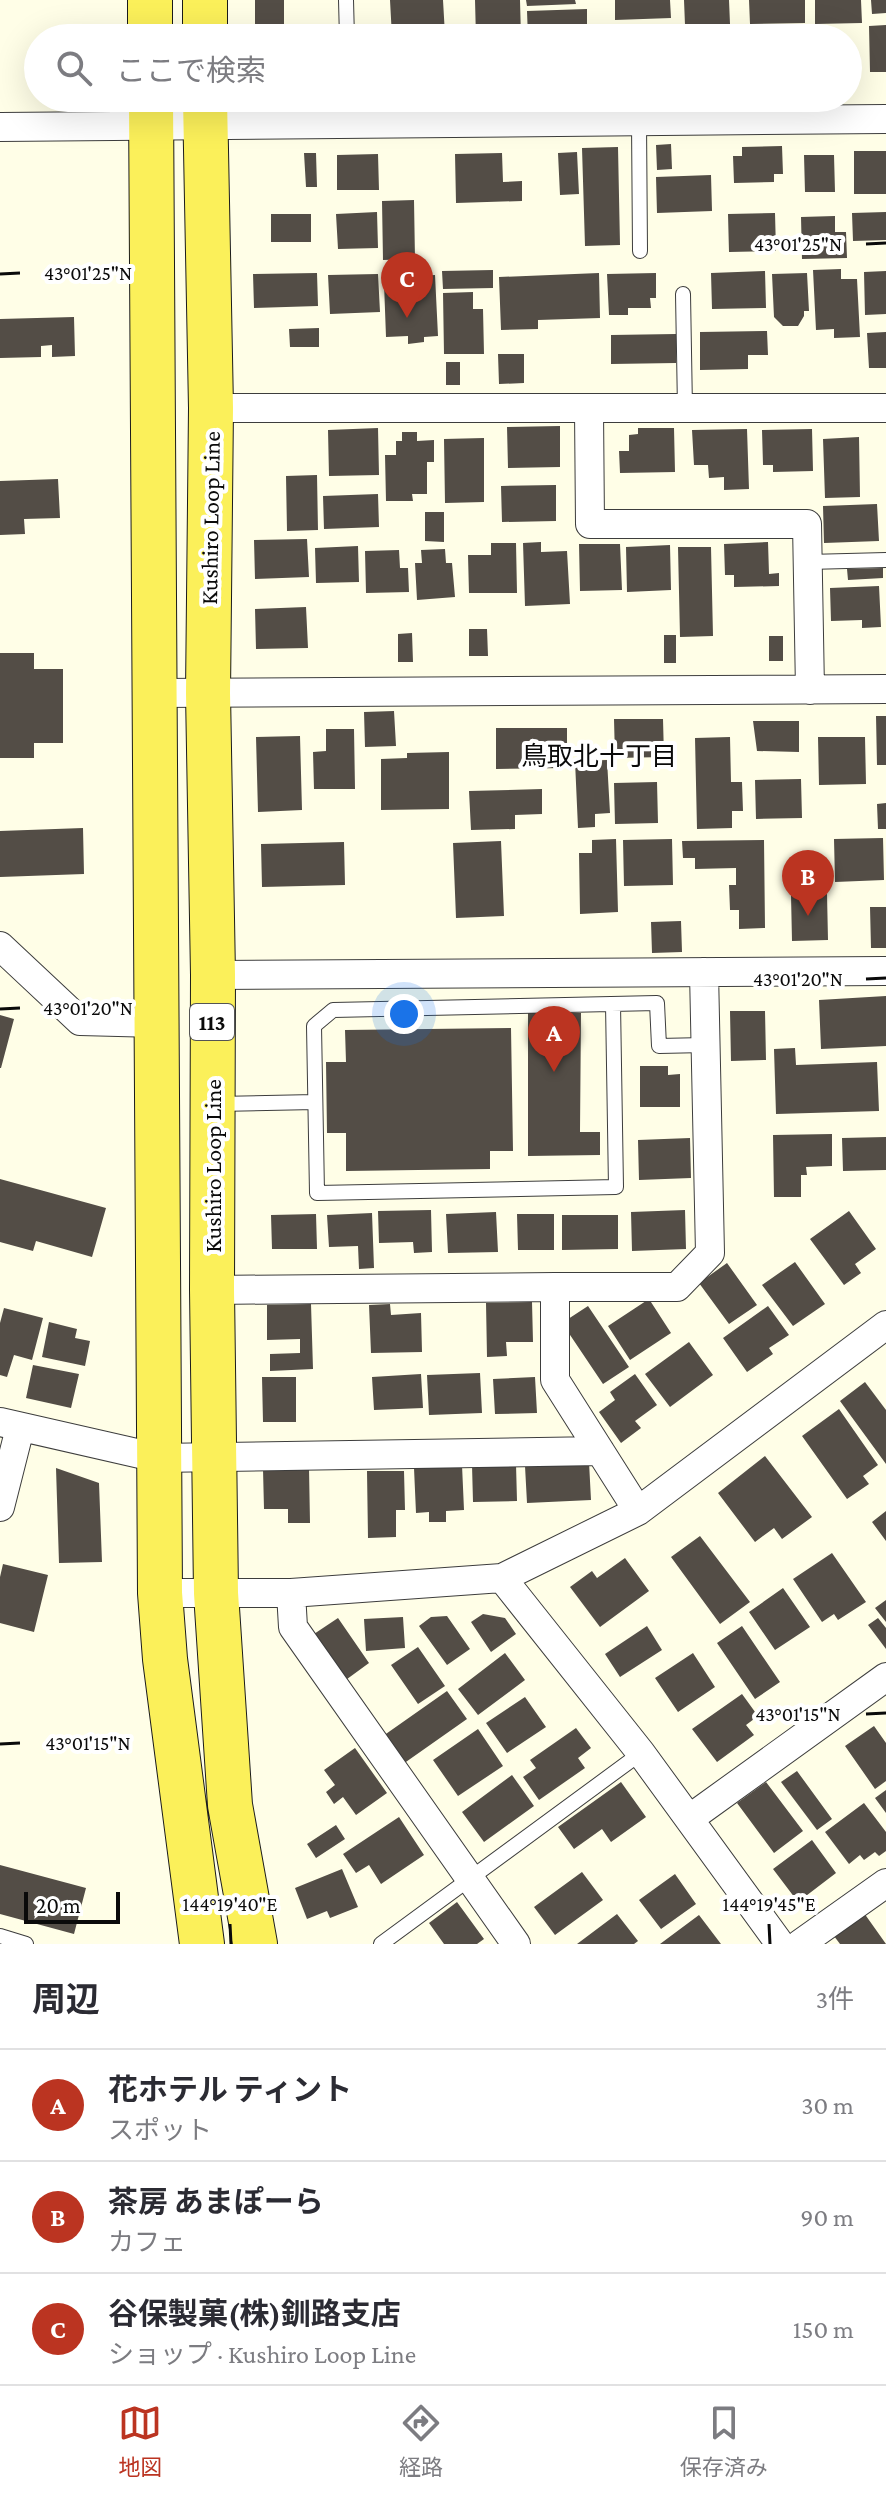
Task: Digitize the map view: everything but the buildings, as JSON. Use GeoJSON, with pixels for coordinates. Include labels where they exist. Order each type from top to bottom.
{"type":"FeatureCollection","features":[{"type":"Feature","properties":{"kind":"main road"},"geometry":{"type":"LineString","coordinates":[[150,0],[150,24]]}},
{"type":"Feature","properties":{"kind":"main road"},"geometry":{"type":"LineString","coordinates":[[205,0],[205,24]]}},
{"type":"Feature","properties":{"kind":"main road","name":"113"},"geometry":{"type":"LineString","coordinates":[[151,112],[160,1593],[167,1675],[202,1944]]}},
{"type":"Feature","properties":{"kind":"main road","name":"Kushiro Loop Line"},"geometry":{"type":"LineString","coordinates":[[206,112],[211,408],[208,693],[213,975],[212,1290],[216,1593],[230,1805],[255,1944]]}},
{"type":"Feature","properties":{"kind":"street"},"geometry":{"type":"LineString","coordinates":[[0,127],[142,112]]}},
{"type":"Feature","properties":{"kind":"street"},"geometry":{"type":"LineString","coordinates":[[375,112],[639,122],[886,119]]}},
{"type":"Feature","properties":{"kind":"street"},"geometry":{"type":"LineString","coordinates":[[211,408],[886,408]]}},
{"type":"Feature","properties":{"kind":"street"},"geometry":{"type":"LineString","coordinates":[[589,410],[590,524],[807,524],[810,690]]}},
{"type":"Feature","properties":{"kind":"street"},"geometry":{"type":"LineString","coordinates":[[153,693],[886,689]]}},
{"type":"Feature","properties":{"kind":"street"},"geometry":{"type":"LineString","coordinates":[[0,946],[80,1021],[157,1023]]}},
{"type":"Feature","properties":{"kind":"street"},"geometry":{"type":"LineString","coordinates":[[213,975],[886,971]]}},
{"type":"Feature","properties":{"kind":"street"},"geometry":{"type":"LineString","coordinates":[[212,1290],[677,1287],[710,1253],[704,972]]}},
{"type":"Feature","properties":{"kind":"street"},"geometry":{"type":"LineString","coordinates":[[555,1287],[555,1380],[638,1511]]}},
{"type":"Feature","properties":{"kind":"street"},"geometry":{"type":"LineString","coordinates":[[160,1593],[291,1593],[502,1578],[638,1511],[886,1325]]}},
{"type":"Feature","properties":{"kind":"street"},"geometry":{"type":"LineString","coordinates":[[0,1507],[10,1425],[158,1458],[600,1451]]}},
{"type":"Feature","properties":{"kind":"street"},"geometry":{"type":"LineString","coordinates":[[502,1578],[641,1753],[782,1943],[886,1883]]}},
{"type":"Feature","properties":{"kind":"street"},"geometry":{"type":"LineString","coordinates":[[291,1593],[293,1627],[516,1944]]}},
{"type":"Feature","properties":{"kind":"street"},"geometry":{"type":"LineString","coordinates":[[689,1819],[886,1677]]}},
{"type":"Feature","properties":{"kind":"lane"},"geometry":{"type":"LineString","coordinates":[[346,0],[347,24]]}},
{"type":"Feature","properties":{"kind":"lane"},"geometry":{"type":"LineString","coordinates":[[639,122],[640,251]]}},
{"type":"Feature","properties":{"kind":"lane"},"geometry":{"type":"LineString","coordinates":[[683,294],[685,409]]}},
{"type":"Feature","properties":{"kind":"lane"},"geometry":{"type":"LineString","coordinates":[[808,562],[886,560]]}},
{"type":"Feature","properties":{"kind":"lane"},"geometry":{"type":"LineString","coordinates":[[613,1004],[616,1187],[317,1193],[314,1026],[333,1010],[657,1003],[659,1046],[705,1045]]}},
{"type":"Feature","properties":{"kind":"lane"},"geometry":{"type":"LineString","coordinates":[[212,1104],[315,1102]]}},
{"type":"Feature","properties":{"kind":"lane"},"geometry":{"type":"LineString","coordinates":[[381,1944],[641,1753]]}},
{"type":"Feature","properties":{"kind":"lane"},"geometry":{"type":"LineString","coordinates":[[0,1936],[26,1944]]}},
{"type":"Feature","properties":{"kind":"place","name":"谷保製菓(株)釧路支店"},"geometry":{"type":"Point","coordinates":[407,318]}},
{"type":"Feature","properties":{"kind":"place","name":"茶房 あまぽーら"},"geometry":{"type":"Point","coordinates":[808,916]}},
{"type":"Feature","properties":{"kind":"place","name":"花ホテル ティント"},"geometry":{"type":"Point","coordinates":[554,1072]}},
{"type":"Feature","properties":{"kind":"district","name":"鳥取北十丁目"},"geometry":{"type":"Point","coordinates":[599,756]}}]}
